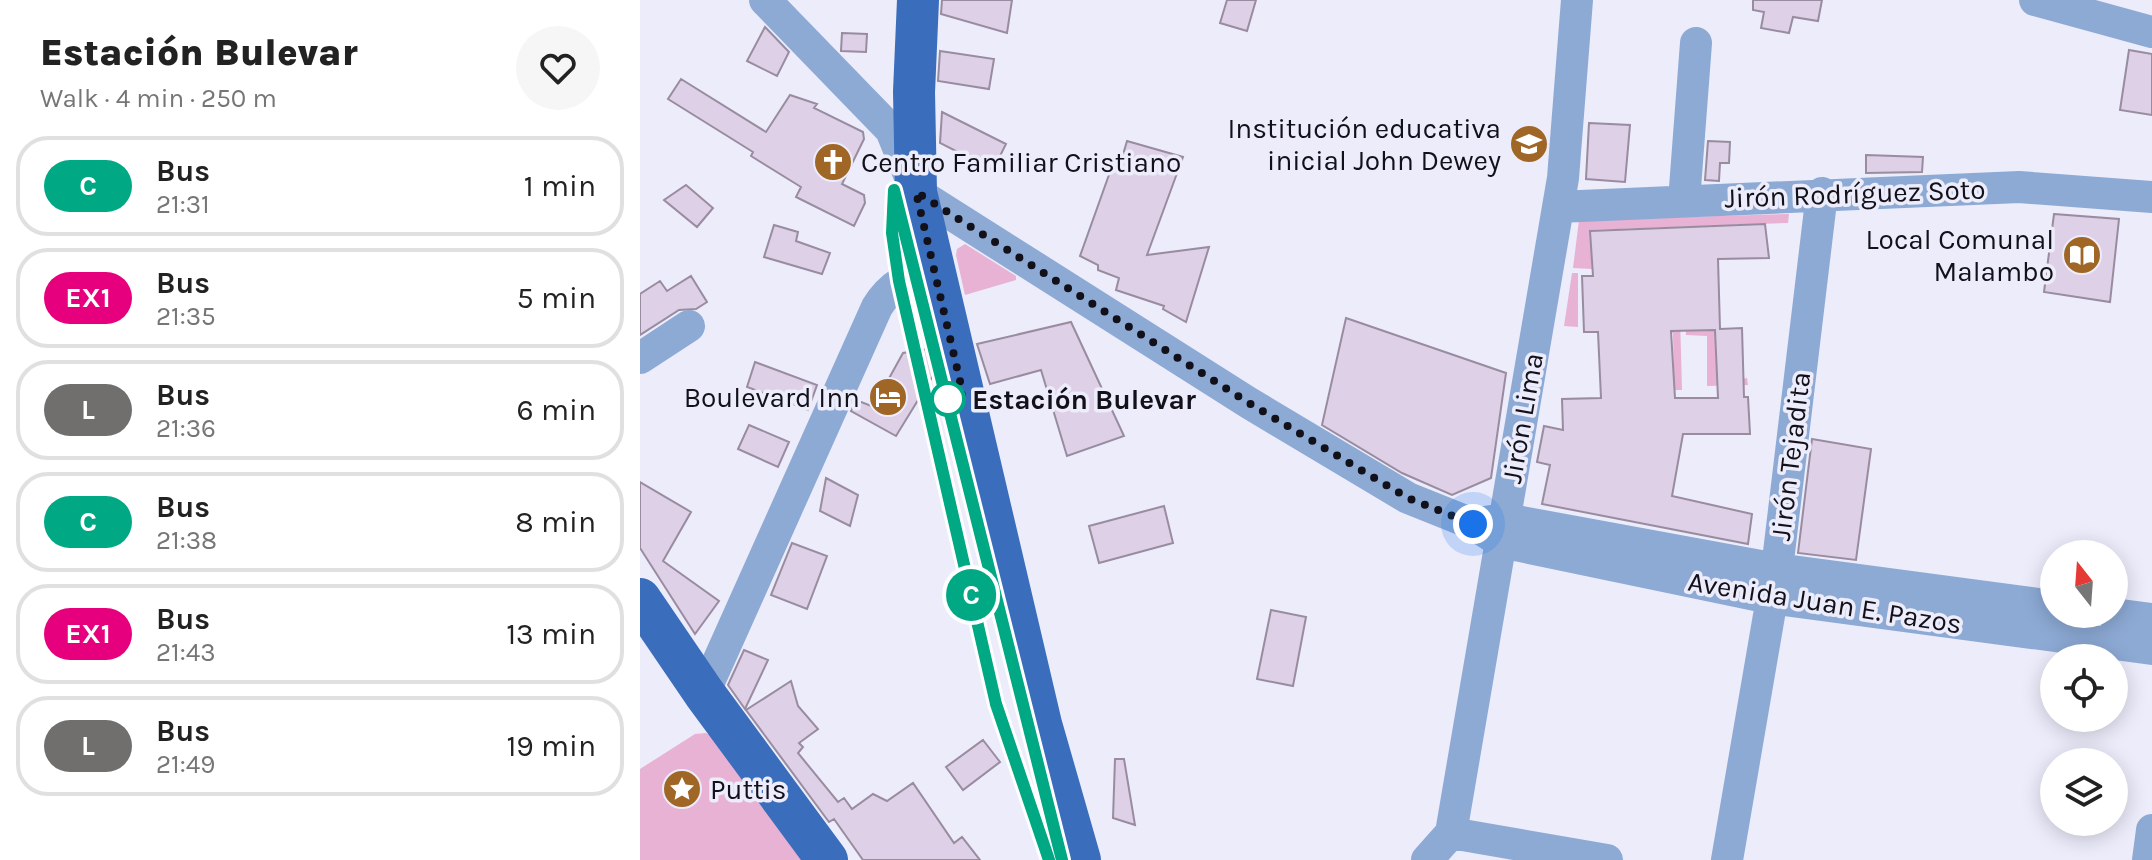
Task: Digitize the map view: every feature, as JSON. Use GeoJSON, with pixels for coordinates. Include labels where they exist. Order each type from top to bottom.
{"type":"FeatureCollection","features":[{"type":"Feature","properties":{"kind":"main road"},"geometry":{"type":"LineString","coordinates":[[918,0],[914,92],[916,192],[1041,724],[1080,860]]}},
{"type":"Feature","properties":{"kind":"main road"},"geometry":{"type":"LineString","coordinates":[[640,599],[704,693],[827,860]]}},
{"type":"Feature","properties":{"kind":"street"},"geometry":{"type":"LineString","coordinates":[[765,0],[891,130],[916,192],[1249,403],[1408,498],[1473,524],[1503,531]]}},
{"type":"Feature","properties":{"kind":"street","name":"Jirón Lima"},"geometry":{"type":"LineString","coordinates":[[1451,833],[1558,207],[1577,0]]}},
{"type":"Feature","properties":{"kind":"street"},"geometry":{"type":"LineString","coordinates":[[2035,0],[2152,32]]}},
{"type":"Feature","properties":{"kind":"street"},"geometry":{"type":"LineString","coordinates":[[1684,201],[1696,43]]}},
{"type":"Feature","properties":{"kind":"street","name":"Jirón Rodríguez Soto"},"geometry":{"type":"LineString","coordinates":[[1558,207],[1822,193],[2019,187],[2152,197]]}},
{"type":"Feature","properties":{"kind":"street","name":"Jirón Tejadita"},"geometry":{"type":"LineString","coordinates":[[1727,860],[1773,584],[1822,193]]}},
{"type":"Feature","properties":{"kind":"street"},"geometry":{"type":"LineString","coordinates":[[704,693],[877,307],[899,281],[934,268]]}},
{"type":"Feature","properties":{"kind":"street"},"geometry":{"type":"LineString","coordinates":[[640,358],[689,326]]}},
{"type":"Feature","properties":{"kind":"street","name":"Avenida Juan E. Pazos"},"geometry":{"type":"LineString","coordinates":[[1503,531],[1773,584],[2152,649]]}},
{"type":"Feature","properties":{"kind":"street","name":"Avenida Juan E. Pazos"},"geometry":{"type":"LineString","coordinates":[[1773,584],[2040,605]]}},
{"type":"Feature","properties":{"kind":"street"},"geometry":{"type":"LineString","coordinates":[[2128,616],[2152,619]]}},
{"type":"Feature","properties":{"kind":"street"},"geometry":{"type":"LineString","coordinates":[[2148,860],[2152,830]]}},
{"type":"Feature","properties":{"kind":"street"},"geometry":{"type":"LineString","coordinates":[[1427,860],[1451,833],[1607,860]]}},
{"type":"Feature","properties":{"kind":"shaded area"},"geometry":{"type":"Polygon","coordinates":[[[1789,214],[1788,223],[1590,230],[1592,269],[1573,268],[1579,220],[1789,214]]]}},
{"type":"Feature","properties":{"kind":"shaded area"},"geometry":{"type":"Polygon","coordinates":[[[965,244],[1016,276],[1016,280],[965,295],[956,255],[957,249],[965,244]]]}},
{"type":"Feature","properties":{"kind":"shaded area"},"geometry":{"type":"Polygon","coordinates":[[[1572,273],[1578,273],[1578,327],[1564,326],[1572,273]]]}},
{"type":"Feature","properties":{"kind":"shaded area"},"geometry":{"type":"Polygon","coordinates":[[[1688,278],[1690,331],[1715,331],[1717,383],[1747,378],[1748,385],[1707,386],[1707,336],[1686,335],[1683,286],[1688,278]]]}},
{"type":"Feature","properties":{"kind":"shaded area"},"geometry":{"type":"Polygon","coordinates":[[[1680,316],[1682,390],[1645,390],[1674,387],[1673,333],[1658,332],[1680,316]]]}},
{"type":"Feature","properties":{"kind":"shaded area"},"geometry":{"type":"Polygon","coordinates":[[[706,733],[806,860],[640,860],[640,769],[695,734],[706,733]]]}},
{"type":"Feature","properties":{"kind":"building"},"geometry":{"type":"Polygon","coordinates":[[[942,0],[1012,0],[1007,33],[941,14],[942,0]]]}},
{"type":"Feature","properties":{"kind":"building"},"geometry":{"type":"Polygon","coordinates":[[[1227,0],[1256,0],[1247,31],[1220,23],[1227,0]]]}},
{"type":"Feature","properties":{"kind":"building"},"geometry":{"type":"Polygon","coordinates":[[[1753,0],[1822,0],[1818,21],[1793,17],[1789,33],[1761,28],[1764,12],[1753,10],[1753,0]]]}},
{"type":"Feature","properties":{"kind":"building"},"geometry":{"type":"Polygon","coordinates":[[[765,27],[789,52],[777,76],[747,61],[765,27]]]}},
{"type":"Feature","properties":{"kind":"building"},"geometry":{"type":"Polygon","coordinates":[[[842,33],[867,34],[866,52],[841,51],[842,33]]]}},
{"type":"Feature","properties":{"kind":"building"},"geometry":{"type":"Polygon","coordinates":[[[2129,50],[2152,54],[2152,115],[2120,110],[2129,50]]]}},
{"type":"Feature","properties":{"kind":"building"},"geometry":{"type":"Polygon","coordinates":[[[940,51],[994,59],[989,89],[938,81],[940,51]]]}},
{"type":"Feature","properties":{"kind":"building"},"geometry":{"type":"Polygon","coordinates":[[[681,79],[766,132],[790,95],[817,104],[814,108],[863,132],[864,139],[842,184],[864,195],[865,203],[854,226],[796,197],[801,187],[751,156],[753,152],[668,99],[681,79]]]}},
{"type":"Feature","properties":{"kind":"building"},"geometry":{"type":"Polygon","coordinates":[[[942,112],[1006,144],[993,170],[940,143],[942,112]]]}},
{"type":"Feature","properties":{"kind":"building"},"geometry":{"type":"Polygon","coordinates":[[[1589,123],[1630,125],[1625,182],[1586,179],[1589,123]]]}},
{"type":"Feature","properties":{"kind":"building"},"geometry":{"type":"Polygon","coordinates":[[[1127,141],[1183,157],[1147,255],[1209,247],[1186,322],[1163,309],[1164,306],[1116,290],[1119,278],[1098,270],[1098,265],[1080,256],[1115,158],[1122,158],[1127,141]]]}},
{"type":"Feature","properties":{"kind":"building"},"geometry":{"type":"Polygon","coordinates":[[[1708,141],[1730,142],[1729,163],[1720,163],[1719,181],[1705,180],[1708,141]]]}},
{"type":"Feature","properties":{"kind":"building"},"geometry":{"type":"Polygon","coordinates":[[[1866,155],[1923,157],[1922,172],[1866,173],[1866,155]]]}},
{"type":"Feature","properties":{"kind":"building"},"geometry":{"type":"Polygon","coordinates":[[[686,185],[713,208],[697,227],[664,200],[686,185]]]}},
{"type":"Feature","properties":{"kind":"building","name":"Local Comunal Malambo"},"geometry":{"type":"Polygon","coordinates":[[[2054,214],[2119,219],[2110,302],[2044,292],[2054,214]]]}},
{"type":"Feature","properties":{"kind":"building"},"geometry":{"type":"Polygon","coordinates":[[[1765,224],[1769,258],[1718,259],[1720,329],[1742,328],[1744,397],[1748,397],[1750,434],[1683,434],[1672,496],[1752,514],[1748,544],[1542,504],[1550,465],[1537,462],[1544,426],[1563,430],[1562,399],[1601,398],[1598,332],[1584,332],[1582,276],[1593,276],[1590,231],[1765,224]],[[1715,330],[1671,331],[1675,398],[1718,398],[1715,330]]]}},
{"type":"Feature","properties":{"kind":"building"},"geometry":{"type":"Polygon","coordinates":[[[774,225],[798,232],[796,241],[830,253],[822,274],[764,257],[774,225]]]}},
{"type":"Feature","properties":{"kind":"building"},"geometry":{"type":"Polygon","coordinates":[[[691,276],[707,302],[696,309],[679,310],[640,335],[640,294],[660,281],[667,291],[691,276]]]}},
{"type":"Feature","properties":{"kind":"building"},"geometry":{"type":"Polygon","coordinates":[[[1346,318],[1506,373],[1491,478],[1452,495],[1402,473],[1322,425],[1346,318]]]}},
{"type":"Feature","properties":{"kind":"building"},"geometry":{"type":"Polygon","coordinates":[[[1071,322],[1124,436],[1067,456],[1041,370],[990,384],[977,344],[1071,322]]]}},
{"type":"Feature","properties":{"kind":"building"},"geometry":{"type":"Polygon","coordinates":[[[928,349],[934,374],[896,436],[851,411],[856,400],[887,412],[897,386],[887,382],[903,353],[928,349]]]}},
{"type":"Feature","properties":{"kind":"building"},"geometry":{"type":"Polygon","coordinates":[[[755,362],[817,385],[808,410],[747,387],[755,362]]]}},
{"type":"Feature","properties":{"kind":"building"},"geometry":{"type":"Polygon","coordinates":[[[749,425],[789,442],[778,467],[738,449],[749,425]]]}},
{"type":"Feature","properties":{"kind":"building"},"geometry":{"type":"Polygon","coordinates":[[[1812,439],[1871,449],[1856,560],[1798,553],[1812,439]]]}},
{"type":"Feature","properties":{"kind":"building"},"geometry":{"type":"Polygon","coordinates":[[[826,478],[858,495],[850,526],[820,511],[826,478]]]}},
{"type":"Feature","properties":{"kind":"building"},"geometry":{"type":"Polygon","coordinates":[[[640,482],[691,512],[663,561],[719,601],[695,634],[640,548],[640,482]]]}},
{"type":"Feature","properties":{"kind":"building"},"geometry":{"type":"Polygon","coordinates":[[[1164,506],[1173,543],[1099,563],[1089,526],[1164,506]]]}},
{"type":"Feature","properties":{"kind":"building"},"geometry":{"type":"Polygon","coordinates":[[[792,543],[827,556],[807,609],[771,595],[792,543]]]}},
{"type":"Feature","properties":{"kind":"building"},"geometry":{"type":"Polygon","coordinates":[[[1271,610],[1306,617],[1293,686],[1257,679],[1271,610]]]}},
{"type":"Feature","properties":{"kind":"building"},"geometry":{"type":"Polygon","coordinates":[[[744,650],[768,660],[745,709],[728,685],[744,650]]]}},
{"type":"Feature","properties":{"kind":"building"},"geometry":{"type":"Polygon","coordinates":[[[791,681],[798,706],[818,729],[799,743],[803,747],[798,753],[838,802],[844,798],[852,809],[873,794],[887,801],[913,783],[954,843],[962,837],[980,860],[863,860],[834,819],[829,822],[746,710],[791,681]]]}},
{"type":"Feature","properties":{"kind":"building"},"geometry":{"type":"Polygon","coordinates":[[[983,740],[1000,762],[963,790],[946,767],[983,740]]]}},
{"type":"Feature","properties":{"kind":"building"},"geometry":{"type":"Polygon","coordinates":[[[1115,759],[1124,759],[1135,825],[1113,818],[1115,759]]]}},
{"type":"Feature","properties":{"kind":"bus line","name":"C"},"geometry":{"type":"LineString","coordinates":[[1049,860],[996,704],[975,614],[899,281],[892,233],[894,190],[1062,860]]}},
{"type":"Feature","properties":{"kind":"place","name":"Institución educativa inicial John Dewey"},"geometry":{"type":"Point","coordinates":[1529,144]}},
{"type":"Feature","properties":{"kind":"place","name":"Centro Familiar Cristiano"},"geometry":{"type":"Point","coordinates":[833,162]}},
{"type":"Feature","properties":{"kind":"place","name":"Local Comunal Malambo"},"geometry":{"type":"Point","coordinates":[2082,255]}},
{"type":"Feature","properties":{"kind":"place","name":"Boulevard Inn"},"geometry":{"type":"Point","coordinates":[888,397]}},
{"type":"Feature","properties":{"kind":"place","name":"Estación Bulevar"},"geometry":{"type":"Point","coordinates":[948,399]}},
{"type":"Feature","properties":{"kind":"place","name":"Puttis"},"geometry":{"type":"Point","coordinates":[682,789]}},
{"type":"Feature","properties":{"kind":"route"},"geometry":{"type":"LineString","coordinates":[[948,399],[963,394],[916,192],[1249,403],[1408,498],[1473,524]]}}]}
